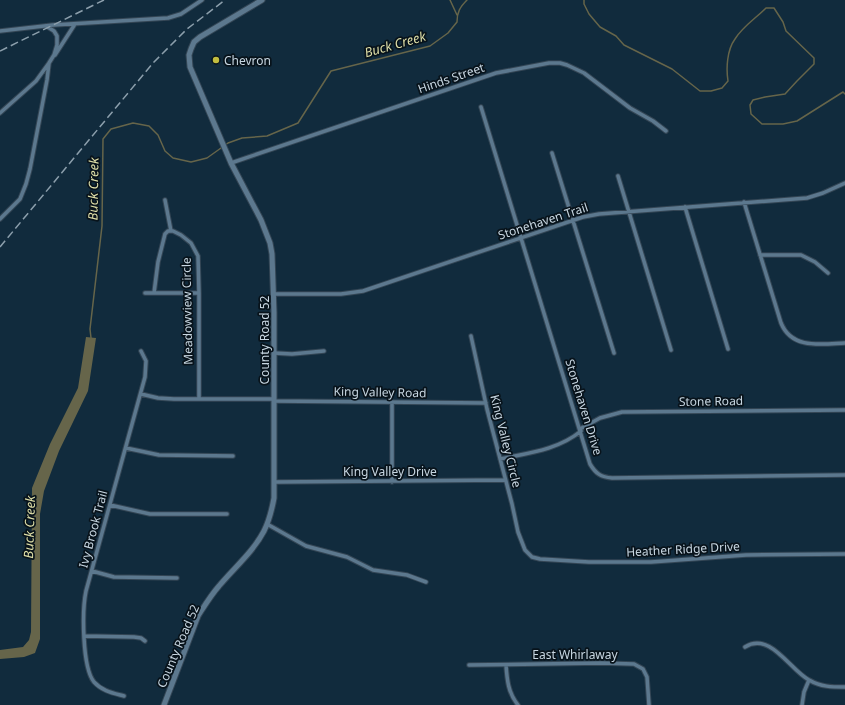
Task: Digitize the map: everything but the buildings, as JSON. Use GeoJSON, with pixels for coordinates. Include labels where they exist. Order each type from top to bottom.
{"type":"FeatureCollection","features":[{"type":"Feature","properties":{"kind":"street"},"geometry":{"type":"LineString","coordinates":[[0,31],[46,26],[168,18],[181,14],[202,0]]}},
{"type":"Feature","properties":{"kind":"street","name":"County Road 52"},"geometry":{"type":"LineString","coordinates":[[164,705],[190,635],[201,612],[220,585],[254,547],[267,524],[273,506],[275,482],[274,294],[273,262],[270,244],[261,220],[231,163],[219,136],[190,67],[189,55],[197,39],[203,34],[262,0]]}},
{"type":"Feature","properties":{"kind":"street"},"geometry":{"type":"LineString","coordinates":[[0,113],[36,81],[62,47],[75,24]]}},
{"type":"Feature","properties":{"kind":"street"},"geometry":{"type":"LineString","coordinates":[[0,219],[20,199],[26,184],[46,88],[49,63],[54,55],[57,40],[57,36],[54,31],[46,26]]}},
{"type":"Feature","properties":{"kind":"street","name":"Hinds Street"},"geometry":{"type":"LineString","coordinates":[[231,163],[435,95],[496,73],[555,63],[567,65],[584,73],[630,108],[653,121],[666,131]]}},
{"type":"Feature","properties":{"kind":"street","name":"Stonehaven Drive"},"geometry":{"type":"LineString","coordinates":[[481,107],[581,430],[590,464],[594,470],[600,475],[608,477],[845,475]]}},
{"type":"Feature","properties":{"kind":"street"},"geometry":{"type":"LineString","coordinates":[[552,153],[614,353]]}},
{"type":"Feature","properties":{"kind":"street"},"geometry":{"type":"LineString","coordinates":[[618,176],[671,350]]}},
{"type":"Feature","properties":{"kind":"street","name":"Stonehaven Trail"},"geometry":{"type":"LineString","coordinates":[[274,294],[341,294],[363,291],[590,215],[807,198],[823,193],[845,183]]}},
{"type":"Feature","properties":{"kind":"street"},"geometry":{"type":"LineString","coordinates":[[154,293],[160,252],[165,234],[171,231],[165,200]]}},
{"type":"Feature","properties":{"kind":"street"},"geometry":{"type":"LineString","coordinates":[[744,202],[781,323],[786,333],[803,343],[845,343]]}},
{"type":"Feature","properties":{"kind":"street"},"geometry":{"type":"LineString","coordinates":[[685,207],[728,349]]}},
{"type":"Feature","properties":{"kind":"street","name":"Meadowview Circle"},"geometry":{"type":"LineString","coordinates":[[171,231],[176,232],[187,239],[195,249],[198,263],[199,399]]}},
{"type":"Feature","properties":{"kind":"street"},"geometry":{"type":"LineString","coordinates":[[760,256],[793,254],[804,256],[828,273]]}},
{"type":"Feature","properties":{"kind":"street"},"geometry":{"type":"LineString","coordinates":[[145,293],[199,293]]}},
{"type":"Feature","properties":{"kind":"street","name":"King Valley Circle"},"geometry":{"type":"LineString","coordinates":[[471,336],[486,404],[518,532],[525,550]]}},
{"type":"Feature","properties":{"kind":"street","name":"Ivy Brook Trail"},"geometry":{"type":"LineString","coordinates":[[124,696],[104,689],[92,679],[87,663],[84,636],[85,596],[145,377],[145,358],[141,351]]}},
{"type":"Feature","properties":{"kind":"street"},"geometry":{"type":"LineString","coordinates":[[274,353],[300,354],[324,351]]}},
{"type":"Feature","properties":{"kind":"street","name":"King Valley Road"},"geometry":{"type":"LineString","coordinates":[[141,394],[164,399],[486,404]]}},
{"type":"Feature","properties":{"kind":"street"},"geometry":{"type":"LineString","coordinates":[[392,403],[392,482]]}},
{"type":"Feature","properties":{"kind":"street","name":"Stone Road"},"geometry":{"type":"LineString","coordinates":[[500,459],[547,449],[566,440],[600,418],[622,412],[845,410]]}},
{"type":"Feature","properties":{"kind":"street"},"geometry":{"type":"LineString","coordinates":[[126,448],[158,455],[233,456]]}},
{"type":"Feature","properties":{"kind":"street","name":"King Valley Drive"},"geometry":{"type":"LineString","coordinates":[[275,482],[505,480]]}},
{"type":"Feature","properties":{"kind":"street"},"geometry":{"type":"LineString","coordinates":[[110,505],[150,514],[227,514]]}},
{"type":"Feature","properties":{"kind":"street"},"geometry":{"type":"LineString","coordinates":[[267,524],[306,546],[347,557],[373,570],[407,575],[426,582]]}},
{"type":"Feature","properties":{"kind":"street","name":"Heather Ridge Drive"},"geometry":{"type":"LineString","coordinates":[[525,550],[528,554],[535,558],[589,562],[651,562],[746,555],[845,554]]}},
{"type":"Feature","properties":{"kind":"street"},"geometry":{"type":"LineString","coordinates":[[92,571],[114,577],[177,578]]}},
{"type":"Feature","properties":{"kind":"street"},"geometry":{"type":"LineString","coordinates":[[84,636],[134,637],[141,638],[145,641]]}},
{"type":"Feature","properties":{"kind":"street"},"geometry":{"type":"LineString","coordinates":[[745,646],[754,642],[764,644],[782,656],[802,676],[809,680],[826,687],[845,687]]}},
{"type":"Feature","properties":{"kind":"street"},"geometry":{"type":"LineString","coordinates":[[506,664],[508,686],[518,705]]}},
{"type":"Feature","properties":{"kind":"street","name":"East Whirlaway"},"geometry":{"type":"LineString","coordinates":[[469,665],[634,664],[643,669],[648,677],[649,705]]}},
{"type":"Feature","properties":{"kind":"street"},"geometry":{"type":"LineString","coordinates":[[802,705],[804,692],[809,680]]}},
{"type":"Feature","properties":{"kind":"shaded area"},"geometry":{"type":"Polygon","coordinates":[[[86,337],[96,338],[88,391],[59,451],[44,491],[40,514],[40,639],[35,653],[24,657],[0,659],[0,650],[23,647],[29,640],[31,632],[32,488],[50,444],[78,388],[86,337]]]}},
{"type":"Feature","properties":{"kind":"waterway"},"geometry":{"type":"LineString","coordinates":[[450,0],[457,15]]}},
{"type":"Feature","properties":{"kind":"waterway","name":"Buck Creek"},"geometry":{"type":"LineString","coordinates":[[91,338],[90,329],[102,226],[103,139],[111,129],[133,123],[149,126],[158,135],[165,151],[173,158],[191,162],[207,158],[228,143],[242,138],[267,136],[298,123],[331,71],[430,46],[448,33],[457,22],[459,10],[467,0]]}},
{"type":"Feature","properties":{"kind":"waterway","name":"Buck Creek"},"geometry":{"type":"LineString","coordinates":[[584,0],[584,4],[589,14],[600,27],[616,36],[624,45],[672,69],[700,91],[711,91],[722,88],[728,81],[728,59],[732,43],[745,27],[766,8],[774,8],[783,22],[786,31],[814,58],[814,64],[785,94],[753,100],[750,105],[751,114],[762,124],[783,124],[797,121],[843,92],[845,94]]}},
{"type":"Feature","properties":{"kind":"railway"},"geometry":{"type":"LineString","coordinates":[[0,51],[104,0]]}},
{"type":"Feature","properties":{"kind":"railway"},"geometry":{"type":"LineString","coordinates":[[0,247],[153,63],[187,29],[225,0]]}},
{"type":"Feature","properties":{"kind":"place","name":"Chevron"},"geometry":{"type":"Point","coordinates":[216,60]}}]}
